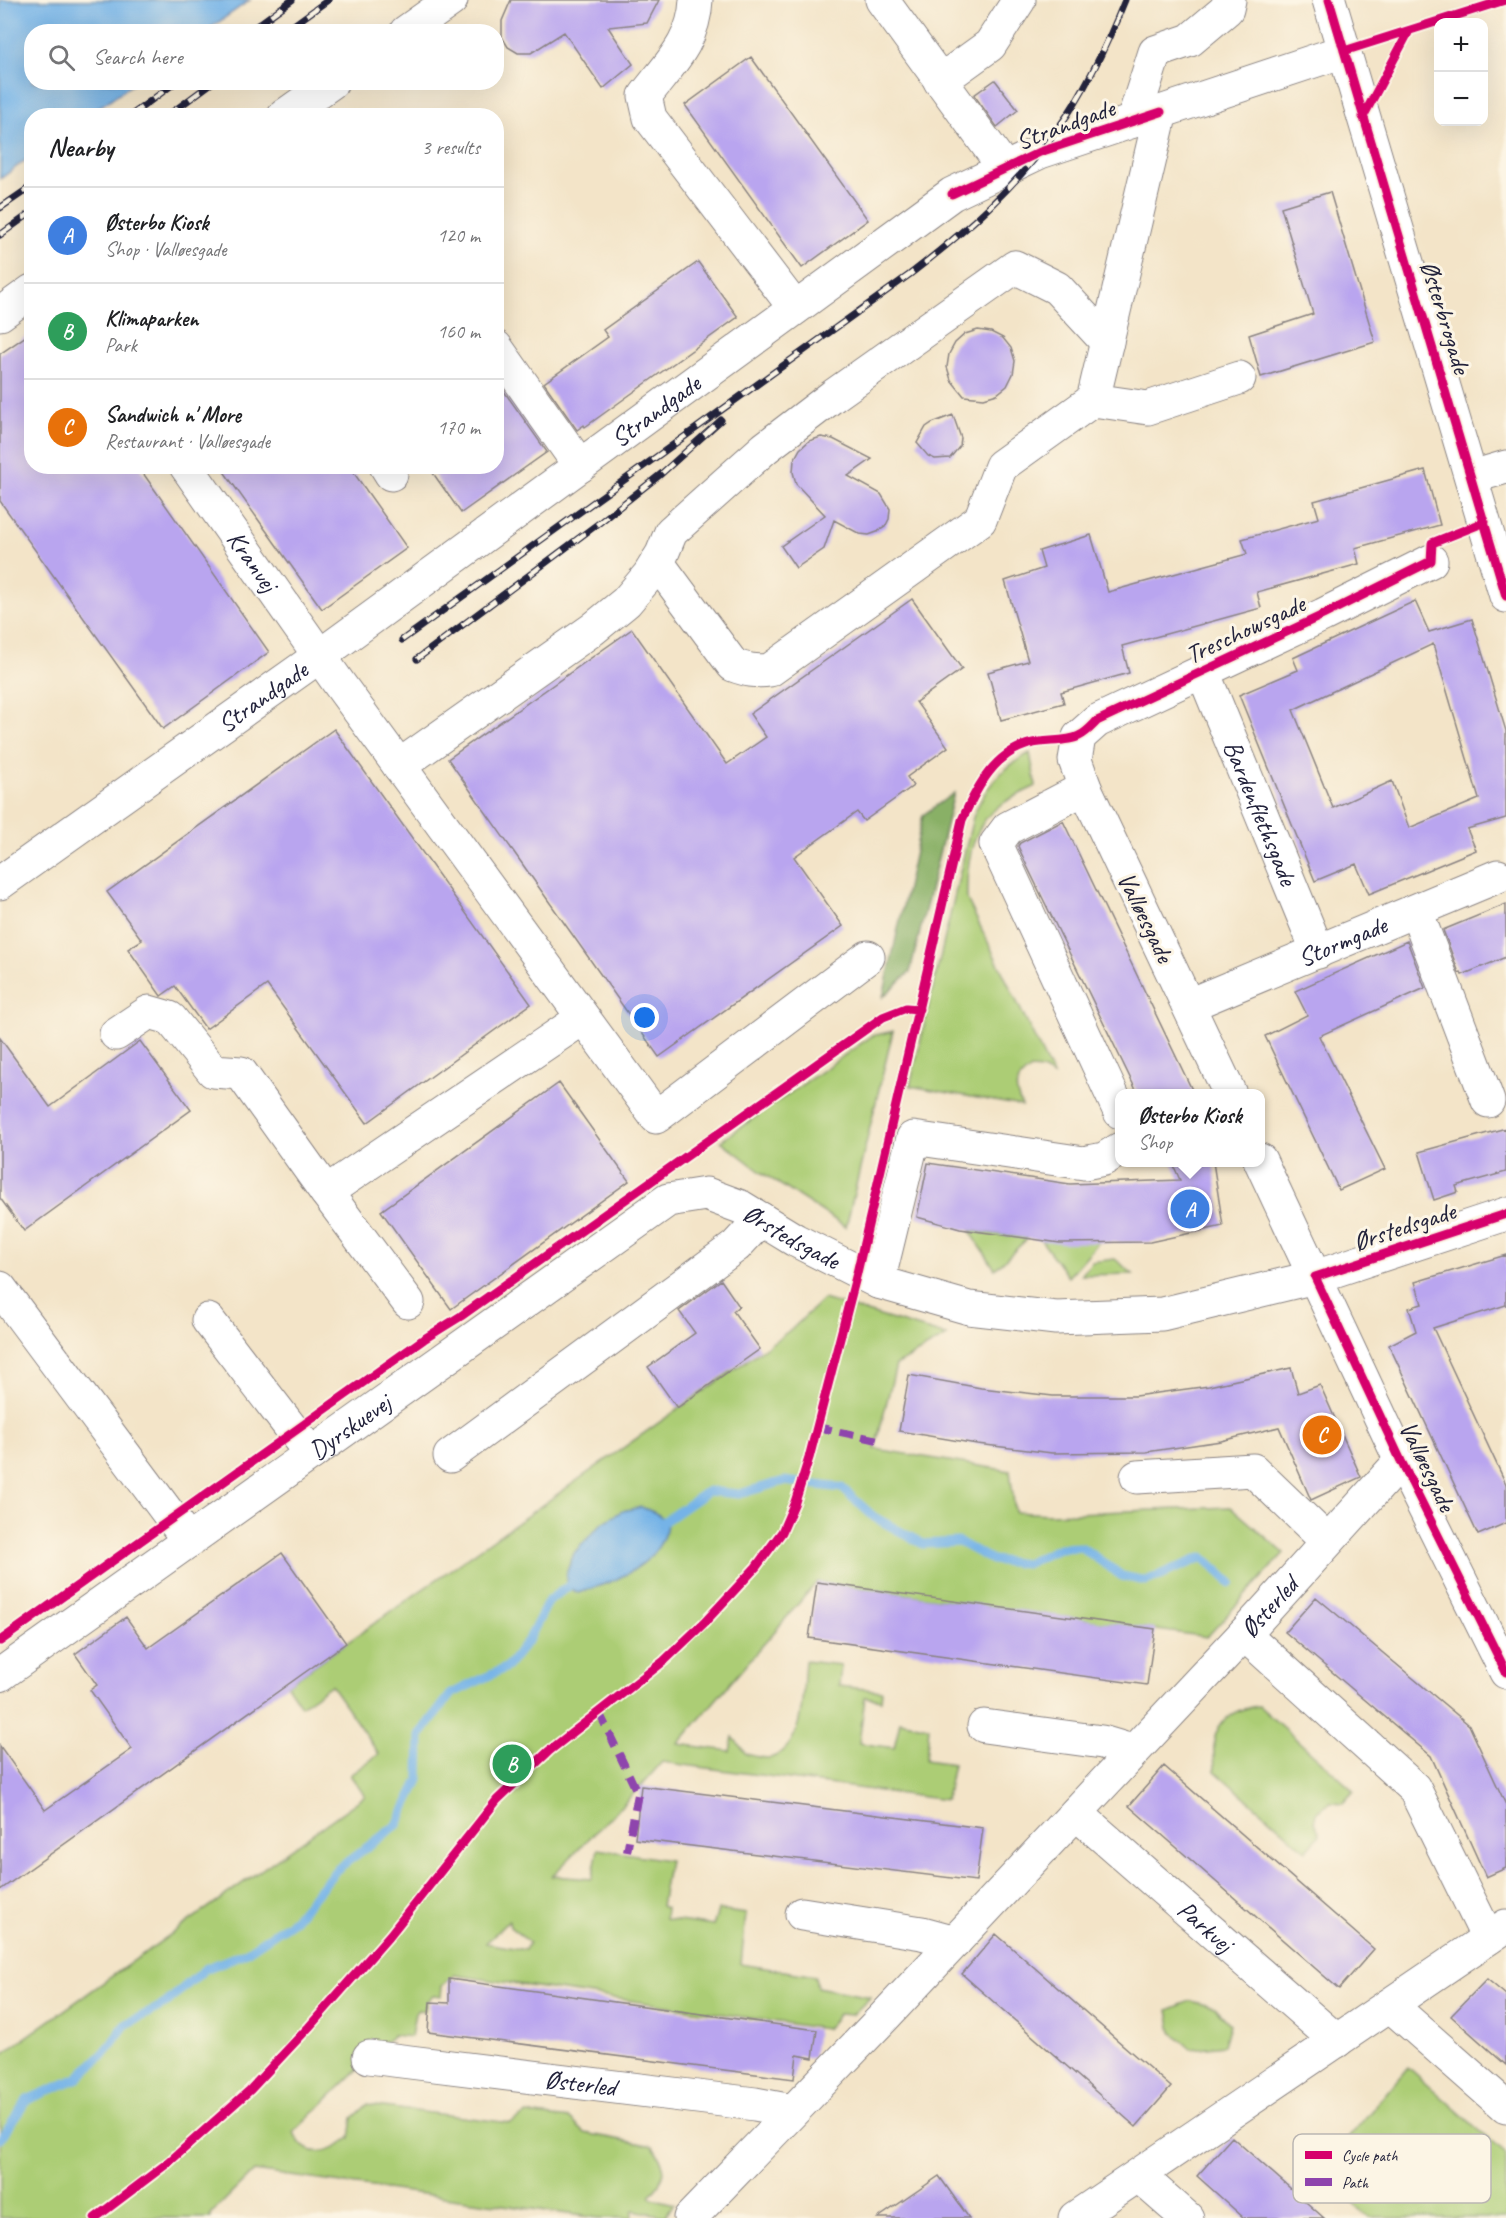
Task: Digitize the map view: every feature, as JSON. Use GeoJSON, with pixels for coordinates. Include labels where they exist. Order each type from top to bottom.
{"type":"FeatureCollection","features":[{"type":"Feature","properties":{"kind":"street"},"geometry":{"type":"LineString","coordinates":[[417,24],[451,0]]}},
{"type":"Feature","properties":{"kind":"street"},"geometry":{"type":"LineString","coordinates":[[696,0],[695,13],[684,46],[645,96],[650,118],[795,309]]}},
{"type":"Feature","properties":{"kind":"street"},"geometry":{"type":"LineString","coordinates":[[882,0],[1005,169]]}},
{"type":"Feature","properties":{"kind":"street"},"geometry":{"type":"LineString","coordinates":[[940,81],[990,45],[1019,0]]}},
{"type":"Feature","properties":{"kind":"street"},"geometry":{"type":"LineString","coordinates":[[657,562],[733,665],[749,671],[770,670],[980,520],[1001,466],[1094,400],[1107,342],[1147,117],[1155,52],[1190,40],[1227,9],[1229,0]]}},
{"type":"Feature","properties":{"kind":"street","name":"Østerbrogade"},"geometry":{"type":"LineString","coordinates":[[1329,0],[1506,596]]}},
{"type":"Feature","properties":{"kind":"street","name":"Strandgade"},"geometry":{"type":"LineString","coordinates":[[0,882],[321,655],[952,194],[1040,152],[1344,51]]}},
{"type":"Feature","properties":{"kind":"street"},"geometry":{"type":"LineString","coordinates":[[302,108],[327,97]]}},
{"type":"Feature","properties":{"kind":"street"},"geometry":{"type":"LineString","coordinates":[[399,766],[593,629],[626,602],[657,562],[671,532],[765,448],[833,396],[1015,267],[1057,288],[1107,342]]}},
{"type":"Feature","properties":{"kind":"street"},"geometry":{"type":"LineString","coordinates":[[0,314],[24,297]]}},
{"type":"Feature","properties":{"kind":"street"},"geometry":{"type":"LineString","coordinates":[[504,358],[580,466]]}},
{"type":"Feature","properties":{"kind":"street"},"geometry":{"type":"LineString","coordinates":[[1094,400],[1149,408],[1239,378]]}},
{"type":"Feature","properties":{"kind":"street"},"geometry":{"type":"LineString","coordinates":[[1472,477],[1506,467]]}},
{"type":"Feature","properties":{"kind":"street","name":"Kranvej"},"geometry":{"type":"LineString","coordinates":[[192,474],[399,766],[656,1117],[868,957]]}},
{"type":"Feature","properties":{"kind":"street","name":"Treschowsgade"},"geometry":{"type":"LineString","coordinates":[[1079,736],[1097,721],[1431,561]]}},
{"type":"Feature","properties":{"kind":"street","name":"Bardenflethsgade"},"geometry":{"type":"LineString","coordinates":[[1203,672],[1318,952]]}},
{"type":"Feature","properties":{"kind":"street","name":"Valløesgade"},"geometry":{"type":"LineString","coordinates":[[1079,736],[1075,760],[1085,788],[1228,1089]]}},
{"type":"Feature","properties":{"kind":"street"},"geometry":{"type":"LineString","coordinates":[[1085,788],[1008,828],[996,844],[1115,1103]]}},
{"type":"Feature","properties":{"kind":"street","name":"Stormgade"},"geometry":{"type":"LineString","coordinates":[[1189,1005],[1498,876]]}},
{"type":"Feature","properties":{"kind":"street"},"geometry":{"type":"LineString","coordinates":[[1416,911],[1488,1101]]}},
{"type":"Feature","properties":{"kind":"street"},"geometry":{"type":"LineString","coordinates":[[116,1034],[149,1012],[170,1018],[213,1071],[241,1074],[408,1302]]}},
{"type":"Feature","properties":{"kind":"street"},"geometry":{"type":"LineString","coordinates":[[326,1192],[583,1018]]}},
{"type":"Feature","properties":{"kind":"street"},"geometry":{"type":"LineString","coordinates":[[878,1282],[913,1138],[1084,1163],[1104,1159],[1115,1152]]}},
{"type":"Feature","properties":{"kind":"street","name":"Valløesgade"},"geometry":{"type":"LineString","coordinates":[[1263,1167],[1401,1461],[1506,1672]]}},
{"type":"Feature","properties":{"kind":"street","name":"Ørstedsgade"},"geometry":{"type":"LineString","coordinates":[[706,1194],[741,1207],[795,1240],[878,1282],[969,1308],[1056,1318],[1162,1314],[1315,1277],[1506,1214]]}},
{"type":"Feature","properties":{"kind":"street","name":"Dyrskuevej"},"geometry":{"type":"LineString","coordinates":[[0,1675],[668,1200],[706,1194]]}},
{"type":"Feature","properties":{"kind":"street"},"geometry":{"type":"LineString","coordinates":[[450,1456],[736,1246],[760,1219]]}},
{"type":"Feature","properties":{"kind":"street"},"geometry":{"type":"LineString","coordinates":[[0,1288],[189,1541]]}},
{"type":"Feature","properties":{"kind":"street"},"geometry":{"type":"LineString","coordinates":[[208,1320],[311,1454]]}},
{"type":"Feature","properties":{"kind":"street","name":"Østerled"},"geometry":{"type":"LineString","coordinates":[[690,2218],[955,1942],[1244,1634],[1401,1461]]}},
{"type":"Feature","properties":{"kind":"street"},"geometry":{"type":"LineString","coordinates":[[1137,1477],[1252,1470],[1327,1541]]}},
{"type":"Feature","properties":{"kind":"street"},"geometry":{"type":"LineString","coordinates":[[1075,2218],[1497,1932],[1414,1788],[1244,1634]]}},
{"type":"Feature","properties":{"kind":"street"},"geometry":{"type":"LineString","coordinates":[[984,1726],[1102,1742],[1132,1751]]}},
{"type":"Feature","properties":{"kind":"street","name":"Parkvej"},"geometry":{"type":"LineString","coordinates":[[1076,1813],[1337,2041]]}},
{"type":"Feature","properties":{"kind":"street"},"geometry":{"type":"LineString","coordinates":[[802,1914],[922,1933],[955,1942]]}},
{"type":"Feature","properties":{"kind":"street"},"geometry":{"type":"LineString","coordinates":[[1390,2005],[1506,2107]]}},
{"type":"Feature","properties":{"kind":"street","name":"Østerled"},"geometry":{"type":"LineString","coordinates":[[369,2057],[755,2104],[792,2111]]}},
{"type":"Feature","properties":{"kind":"street"},"geometry":{"type":"LineString","coordinates":[[1138,2176],[1187,2218]]}},
{"type":"Feature","properties":{"kind":"green space"},"geometry":{"type":"Polygon","coordinates":[[[1030,753],[1036,786],[999,806],[982,824],[969,861],[967,899],[1053,1076],[1042,1070],[1031,1069],[1021,1077],[1016,1090],[1022,1106],[910,1086],[973,817],[983,796],[995,779],[1030,753]]]}},
{"type":"Feature","properties":{"kind":"green space"},"geometry":{"type":"Polygon","coordinates":[[[954,793],[910,972],[883,997],[923,815],[954,793]]]}},
{"type":"Feature","properties":{"kind":"green space"},"geometry":{"type":"Polygon","coordinates":[[[893,1031],[846,1227],[762,1173],[721,1141],[872,1036],[893,1031]]]}},
{"type":"Feature","properties":{"kind":"green space"},"geometry":{"type":"Polygon","coordinates":[[[970,1231],[1028,1238],[995,1269],[970,1231]]]}},
{"type":"Feature","properties":{"kind":"green space"},"geometry":{"type":"Polygon","coordinates":[[[1041,1240],[1099,1242],[1068,1277],[1041,1240]]]}},
{"type":"Feature","properties":{"kind":"green space"},"geometry":{"type":"Polygon","coordinates":[[[1115,1259],[1133,1274],[1081,1275],[1092,1262],[1115,1259]]]}},
{"type":"Feature","properties":{"kind":"green space"},"geometry":{"type":"Polygon","coordinates":[[[823,1299],[947,1336],[896,1365],[875,1449],[1010,1471],[1015,1512],[1049,1514],[1231,1507],[1284,1553],[1207,1637],[817,1582],[678,1744],[730,1751],[733,1737],[746,1754],[763,1758],[773,1757],[792,1741],[797,1729],[805,1661],[841,1665],[839,1686],[882,1691],[881,1700],[865,1697],[859,1743],[894,1748],[900,1721],[929,1727],[926,1760],[953,1764],[946,1800],[662,1762],[552,1876],[592,1879],[598,1849],[669,1860],[661,1906],[666,1908],[665,1919],[713,1926],[718,1910],[746,1914],[741,1964],[815,1976],[817,1987],[871,1997],[852,2015],[839,2014],[826,2029],[454,1975],[442,1986],[441,1996],[433,1995],[426,2002],[425,2011],[418,2010],[415,2013],[411,2037],[393,2035],[294,2132],[299,2141],[311,2151],[326,2150],[350,2138],[353,2118],[367,2105],[510,2123],[527,2114],[570,2119],[585,2133],[653,2146],[664,2172],[660,2183],[649,2196],[674,2204],[665,2216],[633,2210],[631,2218],[598,2218],[254,2171],[211,2214],[211,2218],[0,2218],[0,2056],[365,1796],[350,1775],[379,1754],[331,1685],[301,1706],[287,1685],[793,1328],[823,1299]],[[509,1920],[486,1943],[525,1950],[529,1942],[510,1927],[509,1920]]]}},
{"type":"Feature","properties":{"kind":"green space"},"geometry":{"type":"Polygon","coordinates":[[[1259,1706],[1354,1791],[1343,1803],[1330,1802],[1317,1813],[1315,1822],[1320,1835],[1306,1851],[1215,1771],[1214,1742],[1219,1727],[1236,1712],[1259,1706]]]}},
{"type":"Feature","properties":{"kind":"green space"},"geometry":{"type":"Polygon","coordinates":[[[1190,2001],[1214,2007],[1230,2024],[1224,2045],[1191,2049],[1172,2032],[1168,2010],[1190,2001]]]}},
{"type":"Feature","properties":{"kind":"green space"},"geometry":{"type":"Polygon","coordinates":[[[1408,2067],[1483,2134],[1352,2134],[1408,2067]]]}},
{"type":"Feature","properties":{"kind":"green space"},"geometry":{"type":"Polygon","coordinates":[[[1491,2141],[1506,2154],[1506,2218],[1369,2218],[1352,2203],[1491,2203],[1491,2141]]]}},
{"type":"Feature","properties":{"kind":"water"},"geometry":{"type":"Polygon","coordinates":[[[0,0],[250,0],[216,24],[24,24],[24,90],[124,90],[98,108],[24,108],[24,161],[0,179],[0,0]]]}},
{"type":"Feature","properties":{"kind":"water"},"geometry":{"type":"Polygon","coordinates":[[[641,1507],[661,1516],[666,1524],[658,1547],[650,1557],[629,1573],[603,1585],[578,1593],[568,1587],[566,1574],[574,1553],[601,1524],[622,1511],[641,1507]]]}},
{"type":"Feature","properties":{"kind":"building"},"geometry":{"type":"Polygon","coordinates":[[[511,0],[659,0],[647,23],[608,27],[633,64],[603,89],[564,32],[531,53],[518,53],[508,47],[504,40],[502,21],[511,0]]]}},
{"type":"Feature","properties":{"kind":"building"},"geometry":{"type":"Polygon","coordinates":[[[751,57],[868,220],[802,268],[685,105],[751,57]]]}},
{"type":"Feature","properties":{"kind":"building"},"geometry":{"type":"Polygon","coordinates":[[[995,80],[1018,110],[997,127],[974,95],[995,80]]]}},
{"type":"Feature","properties":{"kind":"building"},"geometry":{"type":"Polygon","coordinates":[[[1330,192],[1375,342],[1261,377],[1249,335],[1313,314],[1281,207],[1330,192]]]}},
{"type":"Feature","properties":{"kind":"building"},"geometry":{"type":"Polygon","coordinates":[[[698,262],[738,317],[585,427],[584,425],[577,430],[544,383],[608,337],[603,330],[698,262]]]}},
{"type":"Feature","properties":{"kind":"building"},"geometry":{"type":"Polygon","coordinates":[[[978,330],[991,332],[1003,338],[1011,348],[1015,361],[1013,374],[1007,386],[997,394],[984,398],[964,396],[951,380],[947,367],[949,354],[955,343],[965,334],[978,330]]]}},
{"type":"Feature","properties":{"kind":"building"},"geometry":{"type":"Polygon","coordinates":[[[24,338],[24,474],[144,474],[269,652],[163,729],[0,501],[0,354],[24,338]]]}},
{"type":"Feature","properties":{"kind":"building"},"geometry":{"type":"Polygon","coordinates":[[[504,391],[547,452],[461,513],[434,474],[504,474],[504,391]]]}},
{"type":"Feature","properties":{"kind":"building"},"geometry":{"type":"Polygon","coordinates":[[[953,415],[961,438],[960,446],[950,458],[935,459],[928,456],[917,443],[926,427],[953,415]]]}},
{"type":"Feature","properties":{"kind":"building"},"geometry":{"type":"Polygon","coordinates":[[[821,437],[833,439],[872,459],[848,476],[881,494],[890,509],[889,519],[885,527],[869,535],[860,534],[834,520],[824,549],[796,568],[781,546],[825,515],[796,484],[793,472],[794,460],[800,449],[809,441],[821,437]]]}},
{"type":"Feature","properties":{"kind":"building"},"geometry":{"type":"Polygon","coordinates":[[[1425,470],[1440,525],[1355,548],[1359,564],[1257,592],[1261,608],[1122,646],[1129,673],[1061,692],[1064,703],[1001,720],[988,672],[1028,661],[1005,581],[1044,568],[1039,551],[1091,535],[1108,592],[1247,554],[1242,539],[1319,518],[1314,501],[1425,470]]]}},
{"type":"Feature","properties":{"kind":"building"},"geometry":{"type":"Polygon","coordinates":[[[226,474],[355,474],[407,548],[322,609],[226,474]]]}},
{"type":"Feature","properties":{"kind":"building"},"geometry":{"type":"Polygon","coordinates":[[[912,599],[962,669],[916,702],[948,747],[907,777],[913,786],[864,821],[857,812],[794,857],[843,926],[659,1057],[448,759],[632,629],[727,764],[766,737],[750,714],[912,599]]]}},
{"type":"Feature","properties":{"kind":"building"},"geometry":{"type":"Polygon","coordinates":[[[1415,601],[1429,632],[1472,619],[1506,731],[1506,818],[1467,829],[1476,850],[1369,894],[1356,864],[1315,881],[1239,695],[1298,670],[1293,658],[1415,601]],[[1433,644],[1293,710],[1333,808],[1392,781],[1409,828],[1479,799],[1433,644]]]}},
{"type":"Feature","properties":{"kind":"building"},"geometry":{"type":"Polygon","coordinates":[[[334,729],[531,1004],[367,1123],[267,985],[206,1029],[175,986],[161,996],[128,949],[142,940],[107,892],[334,729]]]}},
{"type":"Feature","properties":{"kind":"building"},"geometry":{"type":"Polygon","coordinates":[[[1063,821],[1192,1089],[1136,1089],[1027,866],[1018,846],[1063,821]]]}},
{"type":"Feature","properties":{"kind":"building"},"geometry":{"type":"Polygon","coordinates":[[[1506,904],[1506,957],[1462,975],[1461,972],[1459,973],[1443,930],[1506,904]]]}},
{"type":"Feature","properties":{"kind":"building"},"geometry":{"type":"Polygon","coordinates":[[[1407,941],[1425,988],[1319,1036],[1385,1169],[1339,1190],[1265,1036],[1307,1015],[1295,991],[1407,941]]]}},
{"type":"Feature","properties":{"kind":"building"},"geometry":{"type":"Polygon","coordinates":[[[0,1038],[50,1107],[140,1041],[191,1110],[24,1231],[0,1198],[0,1038]]]}},
{"type":"Feature","properties":{"kind":"building"},"geometry":{"type":"Polygon","coordinates":[[[559,1083],[629,1181],[451,1309],[381,1211],[559,1083]]]}},
{"type":"Feature","properties":{"kind":"building"},"geometry":{"type":"Polygon","coordinates":[[[1506,1128],[1506,1172],[1456,1186],[1458,1192],[1434,1200],[1419,1152],[1506,1128]]]}},
{"type":"Feature","properties":{"kind":"building"},"geometry":{"type":"Polygon","coordinates":[[[928,1163],[1070,1184],[1180,1180],[1174,1167],[1214,1167],[1223,1226],[1150,1242],[1060,1243],[960,1229],[917,1217],[928,1163]]]}},
{"type":"Feature","properties":{"kind":"building"},"geometry":{"type":"Polygon","coordinates":[[[1506,1255],[1506,1305],[1433,1328],[1506,1484],[1506,1523],[1478,1535],[1389,1345],[1416,1331],[1409,1308],[1422,1304],[1415,1282],[1506,1255]]]}},
{"type":"Feature","properties":{"kind":"building"},"geometry":{"type":"Polygon","coordinates":[[[721,1280],[739,1306],[733,1311],[760,1349],[677,1408],[648,1367],[695,1333],[679,1311],[721,1280]]]}},
{"type":"Feature","properties":{"kind":"building"},"geometry":{"type":"Polygon","coordinates":[[[1291,1368],[1298,1393],[1320,1385],[1361,1477],[1311,1500],[1279,1427],[1221,1441],[1146,1452],[1052,1453],[899,1431],[909,1375],[981,1388],[1053,1396],[1135,1396],[1209,1386],[1291,1368]]]}},
{"type":"Feature","properties":{"kind":"building"},"geometry":{"type":"Polygon","coordinates":[[[282,1553],[346,1643],[0,1890],[0,1746],[45,1810],[132,1749],[90,1690],[97,1685],[75,1654],[126,1617],[148,1648],[282,1553]]]}},
{"type":"Feature","properties":{"kind":"building"},"geometry":{"type":"Polygon","coordinates":[[[817,1582],[1155,1629],[1147,1685],[809,1638],[817,1582]]]}},
{"type":"Feature","properties":{"kind":"building"},"geometry":{"type":"Polygon","coordinates":[[[1316,1597],[1469,1725],[1506,1805],[1506,1868],[1486,1877],[1431,1756],[1285,1632],[1316,1597]]]}},
{"type":"Feature","properties":{"kind":"building"},"geometry":{"type":"Polygon","coordinates":[[[1164,1766],[1374,1949],[1339,1989],[1129,1806],[1164,1766]]]}},
{"type":"Feature","properties":{"kind":"building"},"geometry":{"type":"Polygon","coordinates":[[[641,1786],[983,1828],[976,1881],[635,1839],[641,1786]]]}},
{"type":"Feature","properties":{"kind":"building"},"geometry":{"type":"Polygon","coordinates":[[[996,1934],[1171,2087],[1136,2127],[962,1974],[996,1934]]]}},
{"type":"Feature","properties":{"kind":"building"},"geometry":{"type":"Polygon","coordinates":[[[449,1979],[817,2030],[813,2058],[797,2055],[794,2079],[428,2032],[430,2002],[449,2003],[449,1979]]]}},
{"type":"Feature","properties":{"kind":"building"},"geometry":{"type":"Polygon","coordinates":[[[1487,1979],[1506,1995],[1506,2065],[1451,2016],[1487,1979]]]}},
{"type":"Feature","properties":{"kind":"building"},"geometry":{"type":"Polygon","coordinates":[[[1232,2137],[1293,2191],[1293,2203],[1307,2203],[1324,2218],[1244,2218],[1197,2176],[1232,2137]]]}},
{"type":"Feature","properties":{"kind":"building"},"geometry":{"type":"Polygon","coordinates":[[[939,2176],[969,2218],[878,2218],[939,2176]]]}},
{"type":"Feature","properties":{"kind":"waterway"},"geometry":{"type":"LineString","coordinates":[[656,1527],[708,1491],[739,1494],[784,1481],[842,1488],[874,1517],[923,1544],[959,1542],[992,1560],[1026,1564],[1059,1548],[1081,1547],[1122,1576],[1146,1581],[1203,1557],[1231,1583]]}},
{"type":"Feature","properties":{"kind":"waterway"},"geometry":{"type":"LineString","coordinates":[[0,2139],[27,2100],[78,2078],[107,2050],[125,2025],[165,2004],[205,1969],[245,1953],[294,1920],[336,1870],[397,1825],[419,1780],[420,1735],[451,1694],[507,1667],[529,1639],[549,1600],[577,1580]]}},
{"type":"Feature","properties":{"kind":"railway"},"geometry":{"type":"LineString","coordinates":[[259,24],[292,0]]}},
{"type":"Feature","properties":{"kind":"railway"},"geometry":{"type":"LineString","coordinates":[[295,24],[328,0]]}},
{"type":"Feature","properties":{"kind":"railway"},"geometry":{"type":"LineString","coordinates":[[402,640],[909,275],[970,225],[1026,169],[1059,127],[1096,65],[1125,0]]}},
{"type":"Feature","properties":{"kind":"railway"},"geometry":{"type":"LineString","coordinates":[[141,108],[165,90]]}},
{"type":"Feature","properties":{"kind":"railway"},"geometry":{"type":"LineString","coordinates":[[178,108],[202,90]]}},
{"type":"Feature","properties":{"kind":"railway"},"geometry":{"type":"LineString","coordinates":[[0,208],[24,192]]}},
{"type":"Feature","properties":{"kind":"railway"},"geometry":{"type":"LineString","coordinates":[[0,235],[24,218]]}},
{"type":"Feature","properties":{"kind":"railway"},"geometry":{"type":"LineString","coordinates":[[417,659],[599,523],[661,474],[721,420]]}},
{"type":"Feature","properties":{"kind":"marked path"},"geometry":{"type":"LineString","coordinates":[[817,1427],[878,1440]]}},
{"type":"Feature","properties":{"kind":"marked path"},"geometry":{"type":"LineString","coordinates":[[599,1712],[638,1794],[627,1852]]}},
{"type":"Feature","properties":{"kind":"cycle path"},"geometry":{"type":"LineString","coordinates":[[1329,0],[1506,596]]}},
{"type":"Feature","properties":{"kind":"cycle path"},"geometry":{"type":"LineString","coordinates":[[1344,51],[1505,0]]}},
{"type":"Feature","properties":{"kind":"cycle path"},"geometry":{"type":"LineString","coordinates":[[1363,117],[1409,31]]}},
{"type":"Feature","properties":{"kind":"cycle path"},"geometry":{"type":"LineString","coordinates":[[952,194],[1040,152],[1161,112]]}},
{"type":"Feature","properties":{"kind":"cycle path"},"geometry":{"type":"LineString","coordinates":[[95,2218],[169,2162],[250,2090],[390,1935],[497,1800],[549,1751],[664,1661],[704,1623],[756,1567],[782,1532],[795,1502],[809,1458],[857,1273],[962,820],[989,772],[998,762],[1020,747],[1079,736],[1097,721],[1323,615],[1431,561],[1432,543],[1485,522]]}},
{"type":"Feature","properties":{"kind":"cycle path"},"geometry":{"type":"LineString","coordinates":[[0,1641],[424,1339],[461,1316],[883,1017],[906,1008],[919,1009]]}},
{"type":"Feature","properties":{"kind":"cycle path"},"geometry":{"type":"LineString","coordinates":[[1506,1214],[1315,1277],[1401,1461],[1506,1672]]}},
{"type":"Feature","properties":{"kind":"place","name":"Østerbo Kiosk"},"geometry":{"type":"Point","coordinates":[1190,1209]}},
{"type":"Feature","properties":{"kind":"place","name":"Sandwich n' More"},"geometry":{"type":"Point","coordinates":[1322,1435]}},
{"type":"Feature","properties":{"kind":"place","name":"Klimaparken"},"geometry":{"type":"Point","coordinates":[512,1764]}}]}
